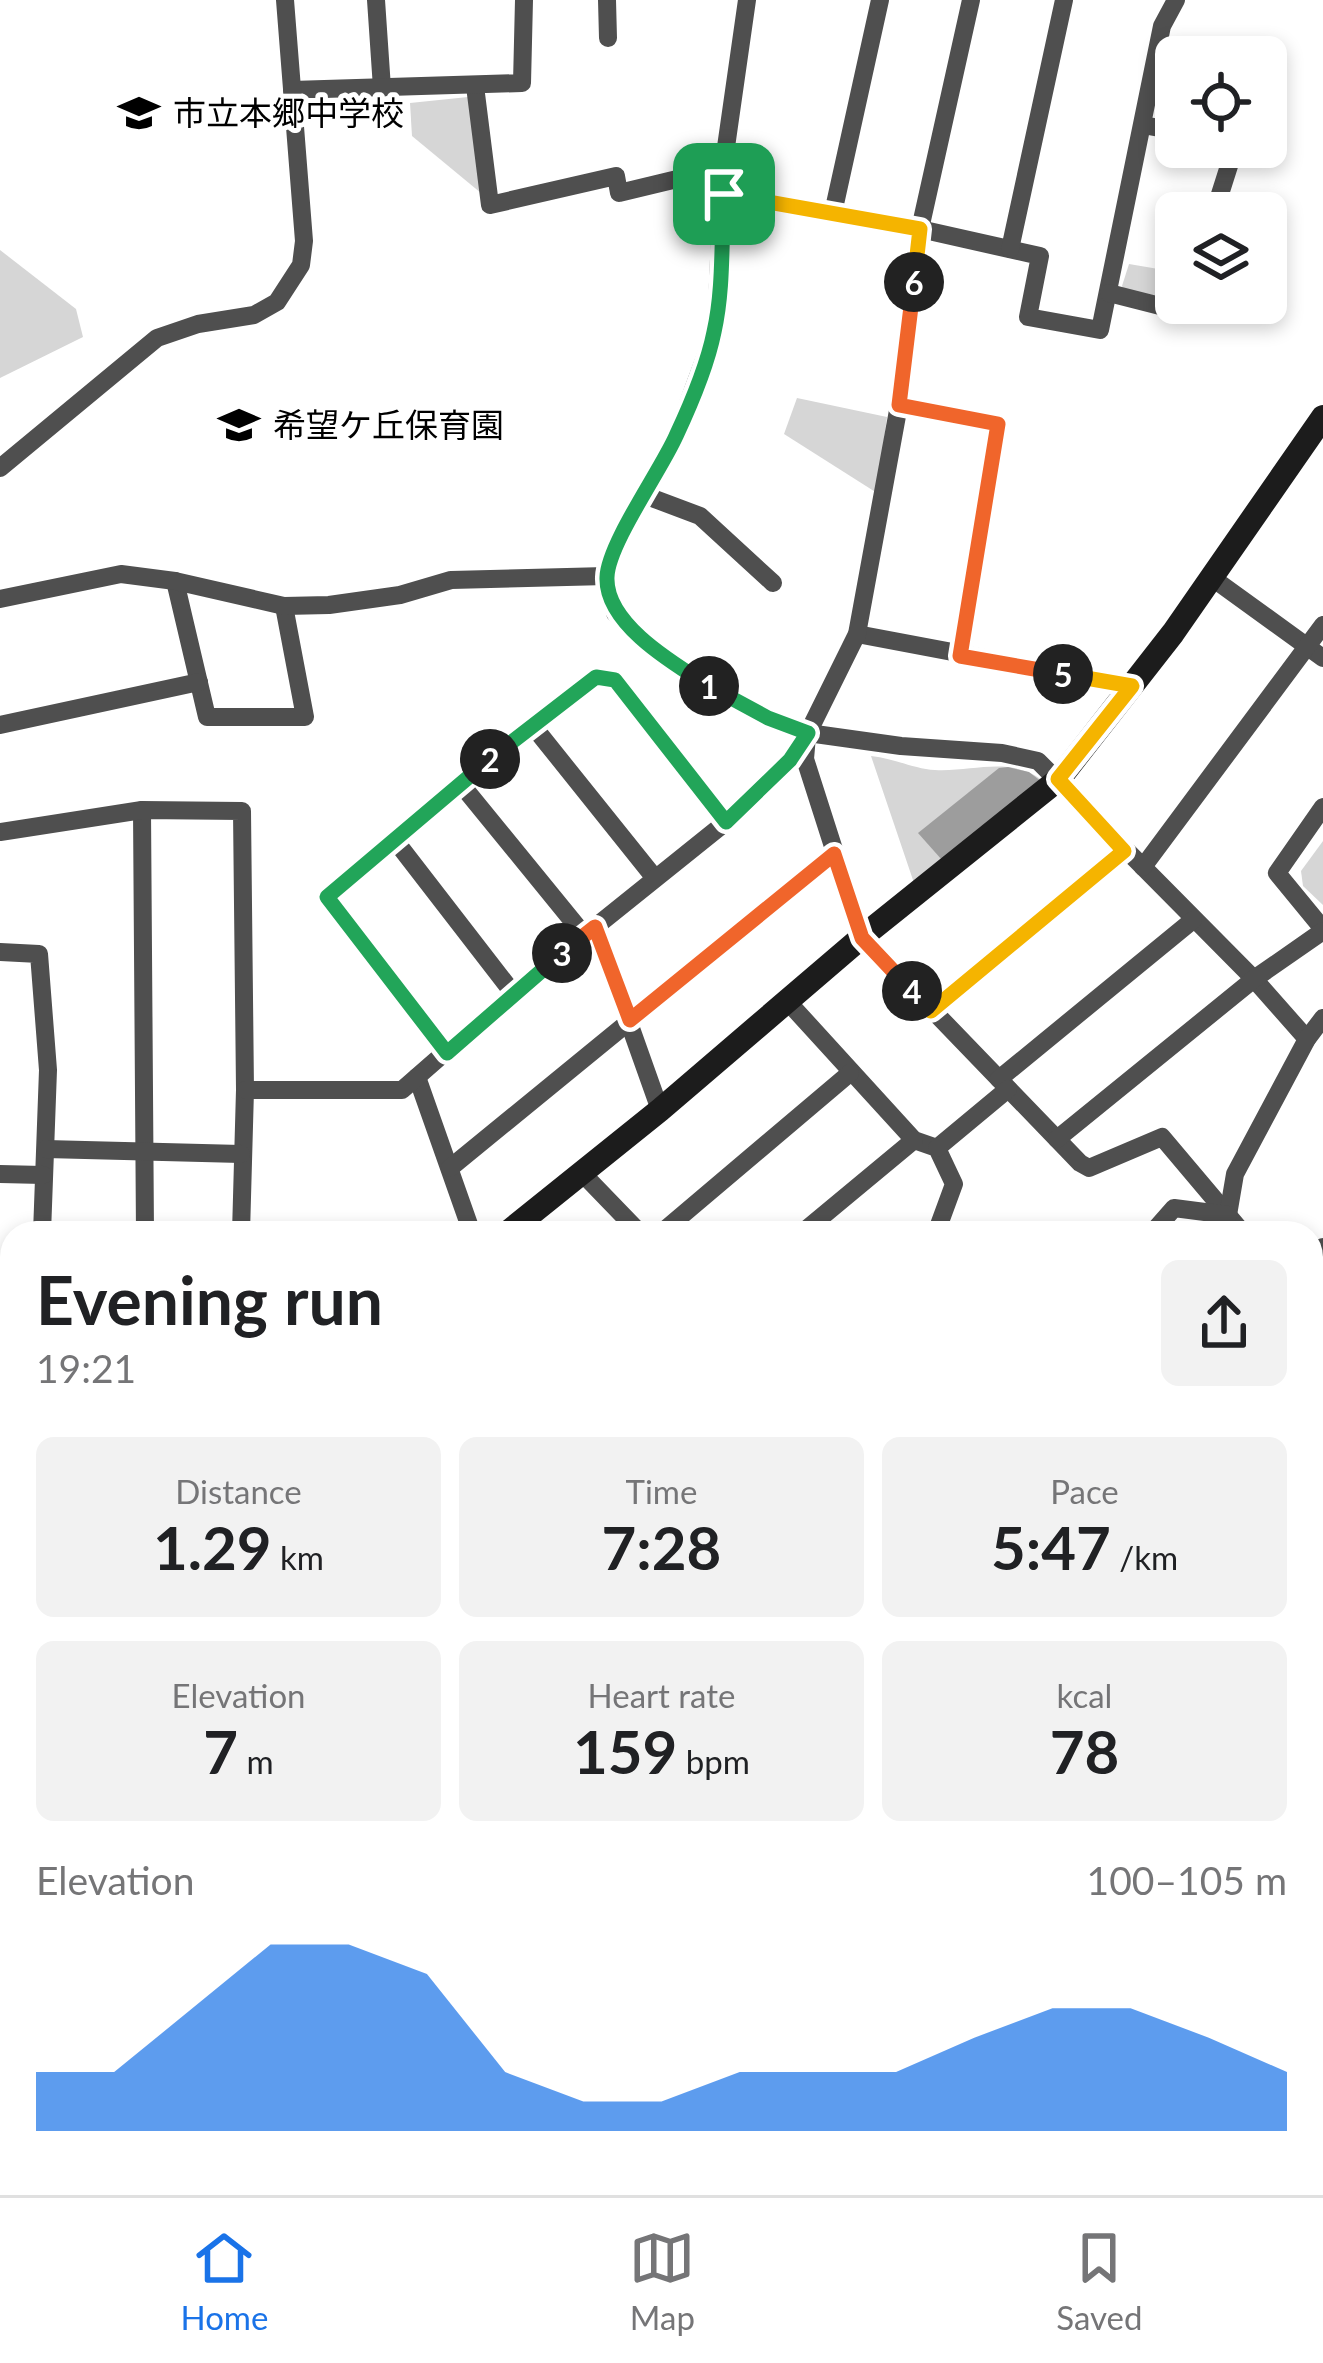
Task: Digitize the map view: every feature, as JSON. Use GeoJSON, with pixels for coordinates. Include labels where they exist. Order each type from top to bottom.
{"type":"FeatureCollection","features":[{"type":"Feature","properties":{"kind":"street"},"geometry":{"type":"LineString","coordinates":[[0,468],[158,338],[198,324],[254,315],[277,302],[301,266],[304,241],[285,0]]}},
{"type":"Feature","properties":{"kind":"street"},"geometry":{"type":"LineString","coordinates":[[376,0],[382,88]]}},
{"type":"Feature","properties":{"kind":"street"},"geometry":{"type":"LineString","coordinates":[[292,90],[522,83],[524,0]]}},
{"type":"Feature","properties":{"kind":"street"},"geometry":{"type":"LineString","coordinates":[[607,0],[608,38]]}},
{"type":"Feature","properties":{"kind":"street"},"geometry":{"type":"LineString","coordinates":[[747,0],[723,168],[712,342],[676,436],[625,526],[606,576],[615,613],[670,662],[768,718],[808,733],[1039,761],[1307,1039]]}},
{"type":"Feature","properties":{"kind":"street"},"geometry":{"type":"LineString","coordinates":[[832,213],[880,0]]}},
{"type":"Feature","properties":{"kind":"street"},"geometry":{"type":"LineString","coordinates":[[245,1090],[402,1090],[513,992],[726,822],[790,760],[808,733],[857,634],[899,405],[920,229],[971,0]]}},
{"type":"Feature","properties":{"kind":"street"},"geometry":{"type":"LineString","coordinates":[[1010,249],[1064,0]]}},
{"type":"Feature","properties":{"kind":"street"},"geometry":{"type":"LineString","coordinates":[[724,194],[1040,256],[1028,317],[1100,330],[1162,26],[1176,0]]}},
{"type":"Feature","properties":{"kind":"street"},"geometry":{"type":"LineString","coordinates":[[475,86],[490,205],[616,176],[620,193],[723,168]]}},
{"type":"Feature","properties":{"kind":"street"},"geometry":{"type":"LineString","coordinates":[[1144,125],[1155,127]]}},
{"type":"Feature","properties":{"kind":"street"},"geometry":{"type":"LineString","coordinates":[[1108,293],[1155,305]]}},
{"type":"Feature","properties":{"kind":"street"},"geometry":{"type":"LineString","coordinates":[[899,405],[998,424],[960,656]]}},
{"type":"Feature","properties":{"kind":"street"},"geometry":{"type":"LineString","coordinates":[[522,1221],[661,1111],[862,938],[1058,779],[1132,686],[1323,417]]}},
{"type":"Feature","properties":{"kind":"street"},"geometry":{"type":"LineString","coordinates":[[644,495],[700,516],[773,583]]}},
{"type":"Feature","properties":{"kind":"street"},"geometry":{"type":"LineString","coordinates":[[0,599],[121,574],[175,581],[284,607],[400,595],[452,580],[606,576]]}},
{"type":"Feature","properties":{"kind":"street"},"geometry":{"type":"LineString","coordinates":[[1211,577],[1316,652]]}},
{"type":"Feature","properties":{"kind":"street"},"geometry":{"type":"LineString","coordinates":[[175,581],[207,717],[305,717],[284,607]]}},
{"type":"Feature","properties":{"kind":"street"},"geometry":{"type":"LineString","coordinates":[[1143,867],[1316,652],[1323,625]]}},
{"type":"Feature","properties":{"kind":"street"},"geometry":{"type":"LineString","coordinates":[[857,634],[1132,686]]}},
{"type":"Feature","properties":{"kind":"street"},"geometry":{"type":"LineString","coordinates":[[447,1053],[327,897],[460,783],[596,677],[615,680],[726,822]]}},
{"type":"Feature","properties":{"kind":"street"},"geometry":{"type":"LineString","coordinates":[[0,725],[199,682]]}},
{"type":"Feature","properties":{"kind":"street"},"geometry":{"type":"LineString","coordinates":[[532,726],[654,877]]}},
{"type":"Feature","properties":{"kind":"street"},"geometry":{"type":"LineString","coordinates":[[808,733],[805,759],[862,938],[1089,1168],[1162,1137],[1233,1221]]}},
{"type":"Feature","properties":{"kind":"street"},"geometry":{"type":"LineString","coordinates":[[460,783],[590,931],[630,1020],[661,1111]]}},
{"type":"Feature","properties":{"kind":"street"},"geometry":{"type":"LineString","coordinates":[[1057,1139],[1254,979],[1323,930],[1277,872],[1323,807]]}},
{"type":"Feature","properties":{"kind":"street"},"geometry":{"type":"LineString","coordinates":[[0,832],[142,810],[242,811],[245,1090],[241,1221]]}},
{"type":"Feature","properties":{"kind":"street"},"geometry":{"type":"LineString","coordinates":[[142,810],[145,1221]]}},
{"type":"Feature","properties":{"kind":"street"},"geometry":{"type":"LineString","coordinates":[[394,839],[513,992]]}},
{"type":"Feature","properties":{"kind":"street"},"geometry":{"type":"LineString","coordinates":[[931,1011],[1124,851]]}},
{"type":"Feature","properties":{"kind":"street"},"geometry":{"type":"LineString","coordinates":[[450,1168],[834,854]]}},
{"type":"Feature","properties":{"kind":"street"},"geometry":{"type":"LineString","coordinates":[[937,1148],[1193,920]]}},
{"type":"Feature","properties":{"kind":"street"},"geometry":{"type":"LineString","coordinates":[[0,952],[39,954],[48,1070],[42,1221]]}},
{"type":"Feature","properties":{"kind":"street"},"geometry":{"type":"LineString","coordinates":[[789,1003],[914,1140],[937,1148],[954,1184],[940,1221]]}},
{"type":"Feature","properties":{"kind":"street"},"geometry":{"type":"LineString","coordinates":[[1228,1215],[1234,1174],[1323,1018]]}},
{"type":"Feature","properties":{"kind":"street"},"geometry":{"type":"LineString","coordinates":[[676,1221],[850,1073]]}},
{"type":"Feature","properties":{"kind":"street"},"geometry":{"type":"LineString","coordinates":[[417,1077],[468,1221]]}},
{"type":"Feature","properties":{"kind":"street"},"geometry":{"type":"LineString","coordinates":[[816,1221],[914,1140]]}},
{"type":"Feature","properties":{"kind":"street"},"geometry":{"type":"LineString","coordinates":[[46,1150],[241,1154]]}},
{"type":"Feature","properties":{"kind":"street"},"geometry":{"type":"LineString","coordinates":[[0,1174],[43,1175]]}},
{"type":"Feature","properties":{"kind":"street"},"geometry":{"type":"LineString","coordinates":[[583,1174],[628,1221]]}},
{"type":"Feature","properties":{"kind":"street"},"geometry":{"type":"LineString","coordinates":[[1163,1221],[1174,1208],[1228,1215]]}},
{"type":"Feature","properties":{"kind":"shaded area"},"geometry":{"type":"Polygon","coordinates":[[[468,97],[487,198],[412,136],[410,103],[468,97]]]}},
{"type":"Feature","properties":{"kind":"shaded area"},"geometry":{"type":"Polygon","coordinates":[[[0,250],[76,309],[83,337],[0,378],[0,250]]]}},
{"type":"Feature","properties":{"kind":"shaded area"},"geometry":{"type":"Polygon","coordinates":[[[1129,264],[1155,268],[1155,297],[1125,292],[1122,286],[1129,264]]]}},
{"type":"Feature","properties":{"kind":"shaded area"},"geometry":{"type":"Polygon","coordinates":[[[797,398],[887,417],[877,493],[784,434],[797,398]]]}},
{"type":"Feature","properties":{"kind":"shaded area"},"geometry":{"type":"Polygon","coordinates":[[[871,756],[935,770],[1019,769],[1045,782],[914,883],[871,756]]]}},
{"type":"Feature","properties":{"kind":"shaded area"},"geometry":{"type":"Polygon","coordinates":[[[999,768],[1029,772],[1042,782],[942,860],[918,833],[999,768]]]}},
{"type":"Feature","properties":{"kind":"shaded area"},"geometry":{"type":"Polygon","coordinates":[[[1323,841],[1323,905],[1303,886],[1301,871],[1323,841]]]}},
{"type":"Feature","properties":{"kind":"place","name":"市立本郷中学校"},"geometry":{"type":"Point","coordinates":[139,113]}},
{"type":"Feature","properties":{"kind":"place","name":"希望ケ丘保育園"},"geometry":{"type":"Point","coordinates":[239,425]}},
{"type":"Feature","properties":{"kind":"route"},"geometry":{"type":"LineString","coordinates":[[724,194],[920,229],[899,405],[998,424],[960,656],[1132,686],[1058,779],[1124,851],[931,1011],[862,938],[834,854],[630,1020],[595,927],[513,992],[447,1053],[327,897],[371,856],[596,677],[615,680],[726,822],[778,774],[808,733],[768,718],[670,662],[615,613],[606,576],[625,526],[676,436],[709,355],[716,328],[724,194]]}}]}
